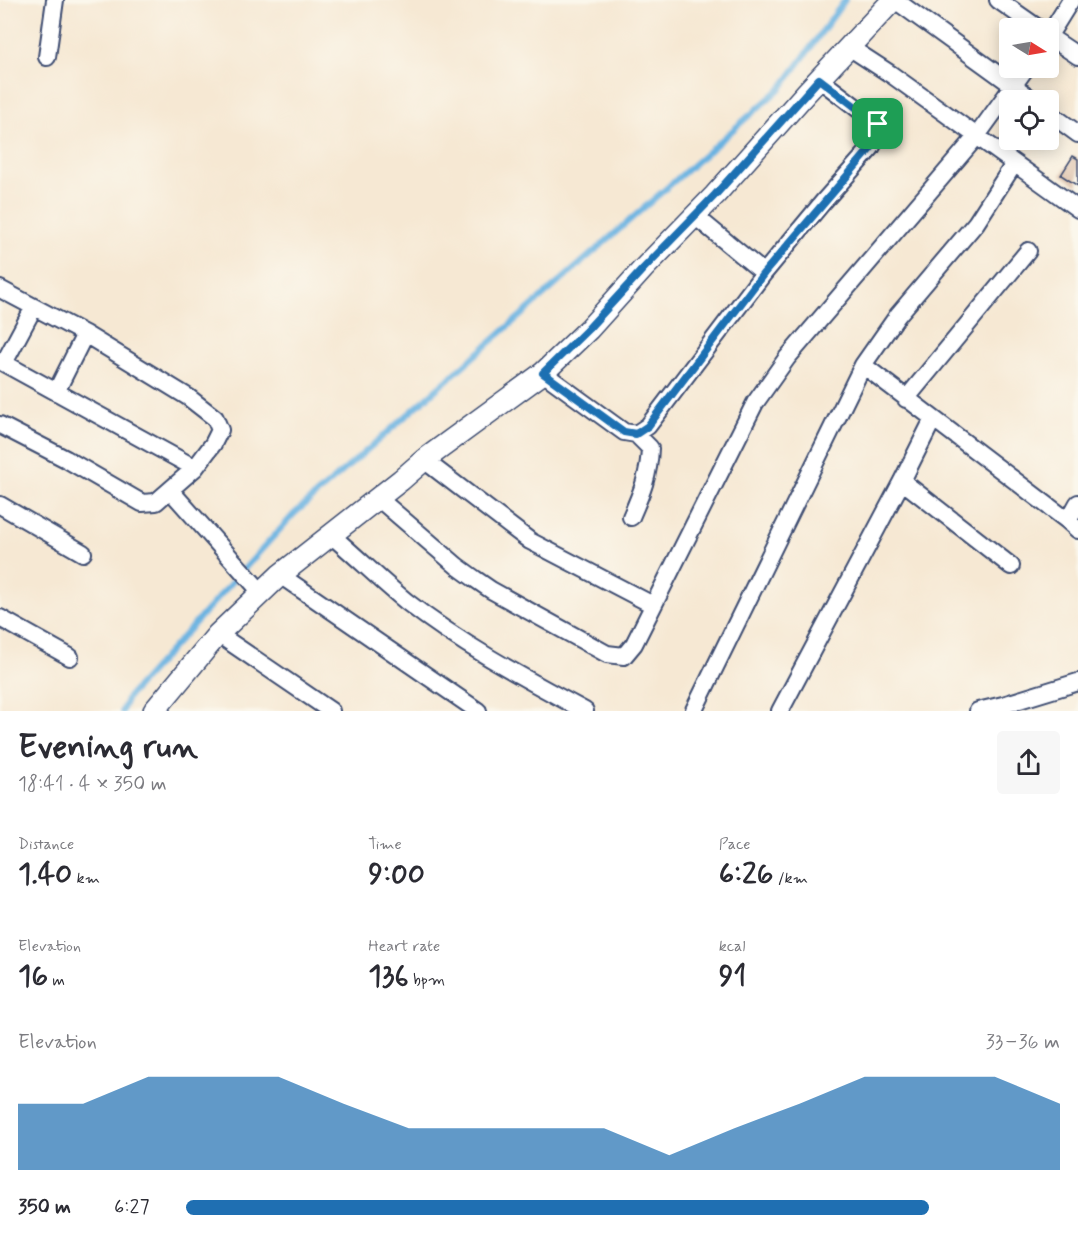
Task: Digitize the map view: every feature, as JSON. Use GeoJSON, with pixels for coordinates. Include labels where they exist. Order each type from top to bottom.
{"type":"FeatureCollection","features":[{"type":"Feature","properties":{"kind":"street"},"geometry":{"type":"LineString","coordinates":[[47,57],[55,0]]}},
{"type":"Feature","properties":{"kind":"street"},"geometry":{"type":"LineString","coordinates":[[154,711],[256,586],[280,575],[424,460],[543,373],[695,216],[894,0],[1018,90]]}},
{"type":"Feature","properties":{"kind":"street"},"geometry":{"type":"LineString","coordinates":[[998,0],[1024,18]]}},
{"type":"Feature","properties":{"kind":"street"},"geometry":{"type":"LineString","coordinates":[[1059,20],[1071,0]]}},
{"type":"Feature","properties":{"kind":"street"},"geometry":{"type":"LineString","coordinates":[[1059,43],[1078,56]]}},
{"type":"Feature","properties":{"kind":"street"},"geometry":{"type":"LineString","coordinates":[[849,47],[892,75],[1078,209]]}},
{"type":"Feature","properties":{"kind":"street"},"geometry":{"type":"LineString","coordinates":[[378,498],[457,566],[491,590],[608,654],[624,656],[634,644],[754,403],[787,358],[976,137],[1019,78]]}},
{"type":"Feature","properties":{"kind":"street"},"geometry":{"type":"LineString","coordinates":[[636,434],[648,426],[764,273],[871,148],[878,135],[878,124],[819,79]]}},
{"type":"Feature","properties":{"kind":"street"},"geometry":{"type":"LineString","coordinates":[[1059,120],[1078,134]]}},
{"type":"Feature","properties":{"kind":"street"},"geometry":{"type":"LineString","coordinates":[[694,710],[863,365],[898,315],[976,223],[1014,164]]}},
{"type":"Feature","properties":{"kind":"street"},"geometry":{"type":"LineString","coordinates":[[695,216],[764,273]]}},
{"type":"Feature","properties":{"kind":"street"},"geometry":{"type":"LineString","coordinates":[[906,399],[1028,251]]}},
{"type":"Feature","properties":{"kind":"street"},"geometry":{"type":"LineString","coordinates":[[0,289],[86,334],[188,397],[215,418],[220,430],[213,444],[195,468],[156,502],[142,503],[0,424]]}},
{"type":"Feature","properties":{"kind":"street"},"geometry":{"type":"LineString","coordinates":[[34,307],[2,362],[195,468]]}},
{"type":"Feature","properties":{"kind":"street"},"geometry":{"type":"LineString","coordinates":[[56,392],[86,334]]}},
{"type":"Feature","properties":{"kind":"street"},"geometry":{"type":"LineString","coordinates":[[863,365],[1073,526],[1078,502]]}},
{"type":"Feature","properties":{"kind":"street"},"geometry":{"type":"LineString","coordinates":[[543,373],[624,432],[636,434],[650,447],[645,483],[631,517]]}},
{"type":"Feature","properties":{"kind":"street"},"geometry":{"type":"LineString","coordinates":[[780,711],[933,419]]}},
{"type":"Feature","properties":{"kind":"street"},"geometry":{"type":"LineString","coordinates":[[424,460],[530,541],[652,605]]}},
{"type":"Feature","properties":{"kind":"street"},"geometry":{"type":"LineString","coordinates":[[902,481],[1011,566]]}},
{"type":"Feature","properties":{"kind":"street"},"geometry":{"type":"LineString","coordinates":[[170,490],[256,586]]}},
{"type":"Feature","properties":{"kind":"street"},"geometry":{"type":"LineString","coordinates":[[0,505],[83,553]]}},
{"type":"Feature","properties":{"kind":"street"},"geometry":{"type":"LineString","coordinates":[[331,534],[407,602],[455,636],[499,664],[585,711]]}},
{"type":"Feature","properties":{"kind":"street"},"geometry":{"type":"LineString","coordinates":[[280,575],[478,711]]}},
{"type":"Feature","properties":{"kind":"street"},"geometry":{"type":"LineString","coordinates":[[0,637],[4,620],[70,657]]}},
{"type":"Feature","properties":{"kind":"street"},"geometry":{"type":"LineString","coordinates":[[218,634],[331,711]]}},
{"type":"Feature","properties":{"kind":"street"},"geometry":{"type":"LineString","coordinates":[[978,711],[1006,708],[1075,687]]}},
{"type":"Feature","properties":{"kind":"building"},"geometry":{"type":"Polygon","coordinates":[[[1073,156],[1078,159],[1078,186],[1061,175],[1073,156]]]}},
{"type":"Feature","properties":{"kind":"waterway"},"geometry":{"type":"LineString","coordinates":[[122,711],[128,697],[294,514],[782,87],[845,0]]}},
{"type":"Feature","properties":{"kind":"route"},"geometry":{"type":"LineString","coordinates":[[819,79],[878,124],[878,135],[871,148],[764,273],[648,426],[636,434],[624,432],[543,373],[715,195],[819,79]]}}]}
